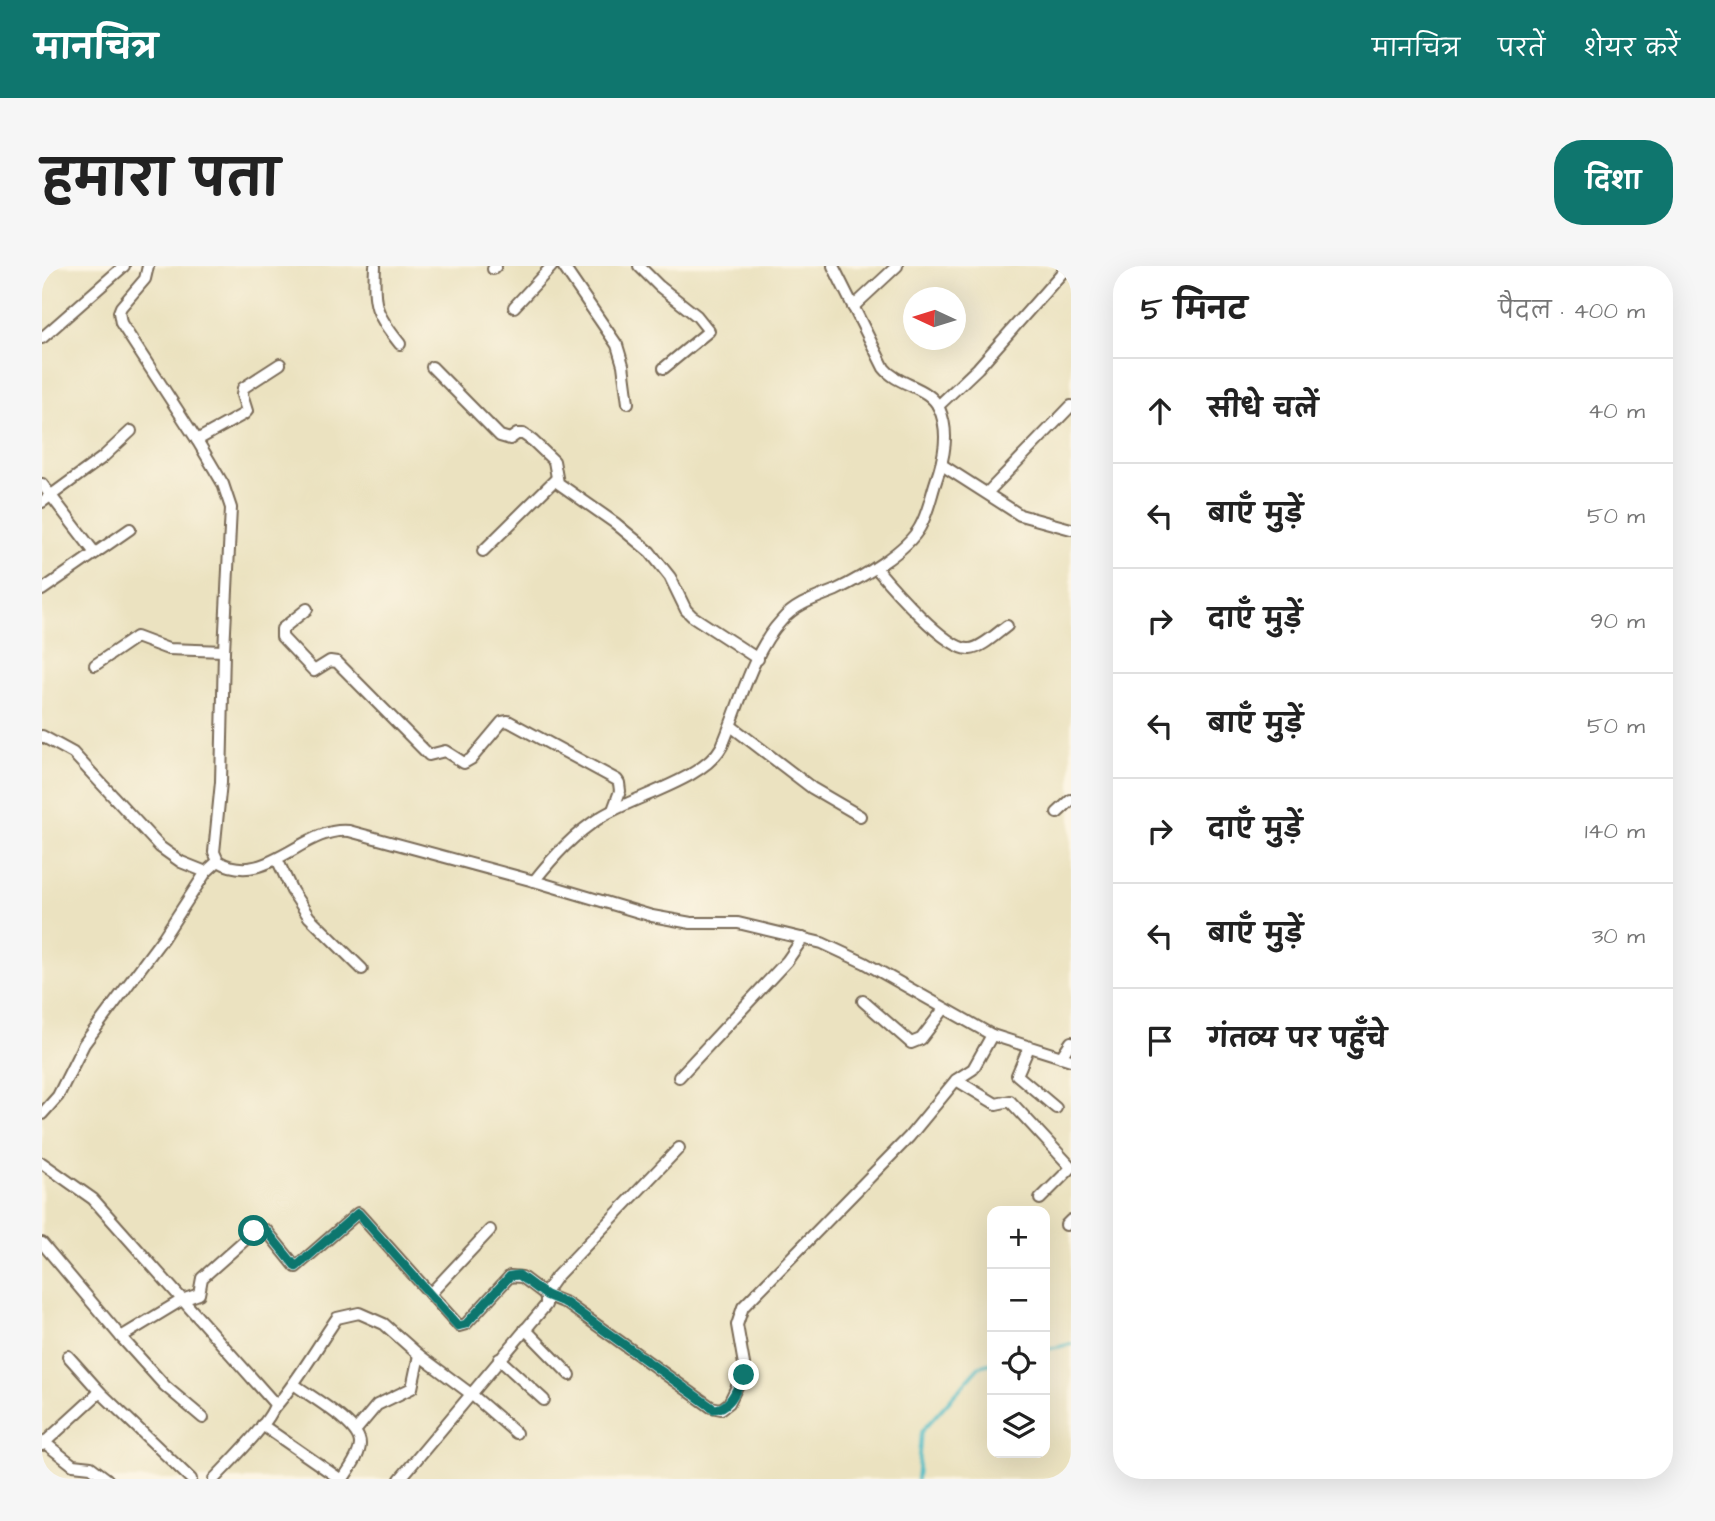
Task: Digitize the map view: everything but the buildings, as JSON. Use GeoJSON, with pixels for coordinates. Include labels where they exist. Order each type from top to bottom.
{"type":"FeatureCollection","features":[{"type":"Feature","properties":{"kind":"street"},"geometry":{"type":"LineString","coordinates":[[42,338],[124,266]]}},
{"type":"Feature","properties":{"kind":"street"},"geometry":{"type":"LineString","coordinates":[[148,266],[145,279],[121,307],[119,318],[223,484],[231,508],[221,782],[214,852],[218,861],[235,867],[262,865],[324,832],[338,830],[410,846],[652,916],[691,923],[738,923],[822,943],[865,963],[992,1035],[1066,1059],[1071,1042]]}},
{"type":"Feature","properties":{"kind":"street"},"geometry":{"type":"LineString","coordinates":[[375,266],[373,291],[376,308],[400,344]]}},
{"type":"Feature","properties":{"kind":"street"},"geometry":{"type":"LineString","coordinates":[[514,307],[552,266]]}},
{"type":"Feature","properties":{"kind":"street"},"geometry":{"type":"LineString","coordinates":[[563,266],[617,345],[623,365],[628,404]]}},
{"type":"Feature","properties":{"kind":"street"},"geometry":{"type":"LineString","coordinates":[[639,266],[697,316],[709,331],[664,368]]}},
{"type":"Feature","properties":{"kind":"street"},"geometry":{"type":"LineString","coordinates":[[534,881],[574,837],[613,810],[675,782],[709,763],[719,752],[758,659],[779,622],[797,606],[849,584],[876,568],[910,540],[920,527],[942,465],[945,429],[938,406],[927,395],[887,372],[833,266]]}},
{"type":"Feature","properties":{"kind":"street"},"geometry":{"type":"LineString","coordinates":[[853,307],[897,266]]}},
{"type":"Feature","properties":{"kind":"street"},"geometry":{"type":"LineString","coordinates":[[938,406],[978,368],[1068,266]]}},
{"type":"Feature","properties":{"kind":"street"},"geometry":{"type":"LineString","coordinates":[[197,440],[244,414],[247,411],[242,395],[243,388],[280,364]]}},
{"type":"Feature","properties":{"kind":"street"},"geometry":{"type":"LineString","coordinates":[[432,368],[500,436],[510,439],[517,434],[523,434],[554,461],[557,468],[556,479],[483,551]]}},
{"type":"Feature","properties":{"kind":"street"},"geometry":{"type":"LineString","coordinates":[[987,494],[1071,406]]}},
{"type":"Feature","properties":{"kind":"street"},"geometry":{"type":"LineString","coordinates":[[47,498],[102,458],[131,431]]}},
{"type":"Feature","properties":{"kind":"street"},"geometry":{"type":"LineString","coordinates":[[942,465],[1020,515],[1071,529]]}},
{"type":"Feature","properties":{"kind":"street"},"geometry":{"type":"LineString","coordinates":[[556,479],[650,552],[670,577],[691,616],[758,659]]}},
{"type":"Feature","properties":{"kind":"street"},"geometry":{"type":"LineString","coordinates":[[42,484],[47,498],[95,553]]}},
{"type":"Feature","properties":{"kind":"street"},"geometry":{"type":"LineString","coordinates":[[42,590],[130,529]]}},
{"type":"Feature","properties":{"kind":"street"},"geometry":{"type":"LineString","coordinates":[[876,568],[916,611],[958,646],[965,649],[977,648],[1007,626]]}},
{"type":"Feature","properties":{"kind":"street"},"geometry":{"type":"LineString","coordinates":[[307,609],[282,629],[282,637],[314,671],[330,661],[337,662],[429,755],[446,751],[464,763],[471,759],[502,722],[508,721],[617,780],[620,792],[613,810]]}},
{"type":"Feature","properties":{"kind":"street"},"geometry":{"type":"LineString","coordinates":[[95,665],[136,638],[168,649],[224,651]]}},
{"type":"Feature","properties":{"kind":"street"},"geometry":{"type":"LineString","coordinates":[[731,726],[812,788],[860,816]]}},
{"type":"Feature","properties":{"kind":"street"},"geometry":{"type":"LineString","coordinates":[[42,736],[73,753],[160,848],[181,862],[206,872]]}},
{"type":"Feature","properties":{"kind":"street"},"geometry":{"type":"LineString","coordinates":[[1057,813],[1071,800]]}},
{"type":"Feature","properties":{"kind":"street"},"geometry":{"type":"LineString","coordinates":[[277,859],[309,918],[362,968]]}},
{"type":"Feature","properties":{"kind":"street"},"geometry":{"type":"LineString","coordinates":[[42,1114],[58,1096],[83,1044],[163,938],[206,872],[218,861]]}},
{"type":"Feature","properties":{"kind":"street"},"geometry":{"type":"LineString","coordinates":[[679,1077],[787,961],[803,938]]}},
{"type":"Feature","properties":{"kind":"street"},"geometry":{"type":"LineString","coordinates":[[863,1001],[911,1043],[921,1040],[944,1009]]}},
{"type":"Feature","properties":{"kind":"street"},"geometry":{"type":"LineString","coordinates":[[121,1337],[182,1300],[199,1294],[202,1278],[256,1230],[266,1230],[296,1267],[358,1213],[456,1324],[466,1324],[510,1276],[522,1277],[545,1294],[566,1303],[711,1407],[721,1409],[729,1403],[745,1370],[737,1325],[743,1307],[909,1137],[956,1080],[973,1069],[992,1035]]}},
{"type":"Feature","properties":{"kind":"street"},"geometry":{"type":"LineString","coordinates":[[1029,1047],[1017,1075],[1056,1108]]}},
{"type":"Feature","properties":{"kind":"street"},"geometry":{"type":"LineString","coordinates":[[956,1080],[996,1104],[1010,1101],[1071,1168],[1040,1199]]}},
{"type":"Feature","properties":{"kind":"street"},"geometry":{"type":"LineString","coordinates":[[400,1479],[546,1305],[545,1294],[556,1277],[679,1147]]}},
{"type":"Feature","properties":{"kind":"street"},"geometry":{"type":"LineString","coordinates":[[42,1163],[93,1199],[274,1402],[275,1407]]}},
{"type":"Feature","properties":{"kind":"street"},"geometry":{"type":"LineString","coordinates":[[430,1294],[490,1230]]}},
{"type":"Feature","properties":{"kind":"street"},"geometry":{"type":"LineString","coordinates":[[42,1243],[165,1386],[203,1418]]}},
{"type":"Feature","properties":{"kind":"street"},"geometry":{"type":"LineString","coordinates":[[214,1479],[295,1385],[337,1318],[359,1313],[384,1324],[419,1356],[471,1394],[516,1433]]}},
{"type":"Feature","properties":{"kind":"street"},"geometry":{"type":"LineString","coordinates":[[525,1329],[570,1375]]}},
{"type":"Feature","properties":{"kind":"street"},"geometry":{"type":"LineString","coordinates":[[68,1356],[100,1392],[189,1478]]}},
{"type":"Feature","properties":{"kind":"street"},"geometry":{"type":"LineString","coordinates":[[356,1430],[377,1405],[412,1388],[419,1356]]}},
{"type":"Feature","properties":{"kind":"street"},"geometry":{"type":"LineString","coordinates":[[499,1359],[544,1400]]}},
{"type":"Feature","properties":{"kind":"street"},"geometry":{"type":"LineString","coordinates":[[262,1425],[342,1479],[359,1450],[356,1430],[295,1385]]}},
{"type":"Feature","properties":{"kind":"street"},"geometry":{"type":"LineString","coordinates":[[100,1392],[44,1444],[73,1465],[94,1468],[107,1479]]}},
{"type":"Feature","properties":{"kind":"waterway"},"geometry":{"type":"LineString","coordinates":[[1050,1349],[1071,1344]]}},
{"type":"Feature","properties":{"kind":"waterway"},"geometry":{"type":"LineString","coordinates":[[917,1479],[921,1432],[980,1366],[987,1364]]}},
{"type":"Feature","properties":{"kind":"route"},"geometry":{"type":"LineString","coordinates":[[254,1231],[266,1230],[296,1267],[358,1213],[458,1326],[464,1326],[510,1276],[519,1275],[546,1295],[566,1303],[714,1409],[721,1409],[729,1403],[744,1375]]}}]}
